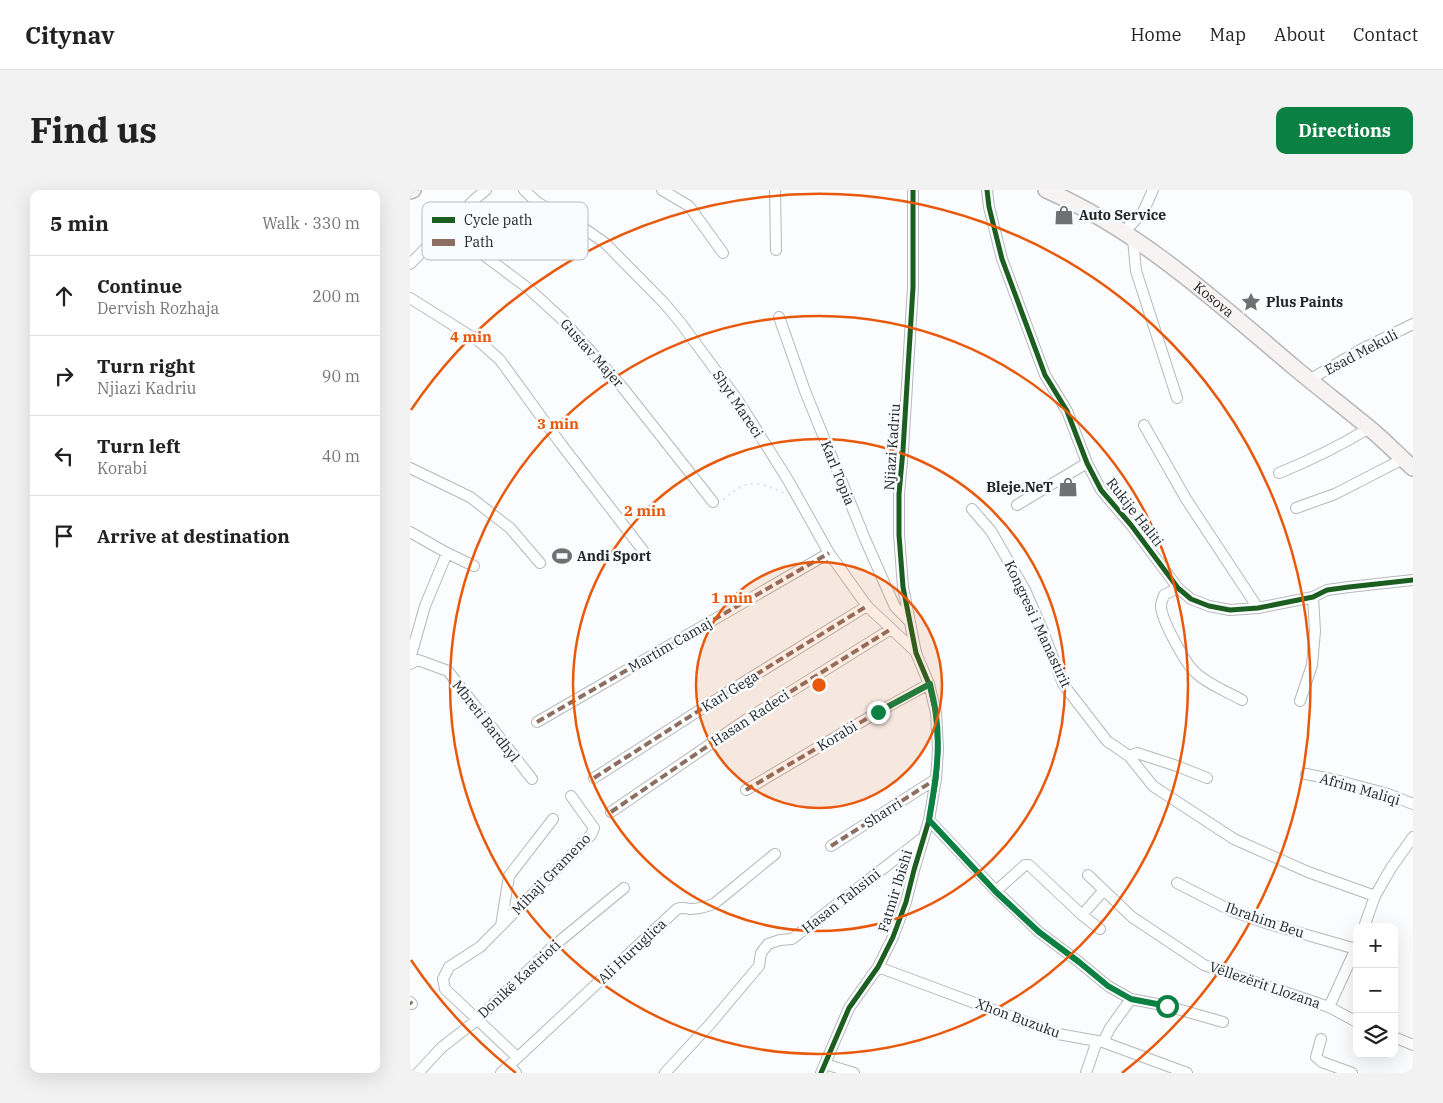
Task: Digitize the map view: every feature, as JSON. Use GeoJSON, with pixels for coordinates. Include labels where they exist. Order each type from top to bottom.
{"type":"FeatureCollection","features":[{"type":"Feature","properties":{"kind":"street"},"geometry":{"type":"LineString","coordinates":[[472,202],[486,190]]}},
{"type":"Feature","properties":{"kind":"street","name":"Shyt Mareci"},"geometry":{"type":"LineString","coordinates":[[524,190],[537,202]]}},
{"type":"Feature","properties":{"kind":"street"},"geometry":{"type":"LineString","coordinates":[[662,190],[689,206],[723,252]]}},
{"type":"Feature","properties":{"kind":"street"},"geometry":{"type":"LineString","coordinates":[[775,190],[776,250]]}},
{"type":"Feature","properties":{"kind":"street","name":"Njiazi Kadriu"},"geometry":{"type":"LineString","coordinates":[[913,190],[913,287],[899,494],[899,535],[903,587],[916,652],[930,684],[938,731],[936,779],[929,820]]}},
{"type":"Feature","properties":{"kind":"street","name":"Rukije Haliti"},"geometry":{"type":"LineString","coordinates":[[987,190],[1002,259],[1045,375],[1067,411],[1087,463],[1101,490],[1131,525],[1178,588],[1191,599],[1209,606],[1230,610],[1258,608],[1313,597],[1327,590],[1349,586],[1413,580]]}},
{"type":"Feature","properties":{"kind":"street"},"geometry":{"type":"LineString","coordinates":[[1153,190],[1143,212],[1128,235],[1136,270],[1177,398]]}},
{"type":"Feature","properties":{"kind":"street","name":"Kosova"},"geometry":{"type":"LineString","coordinates":[[1055,192],[1128,235],[1208,293],[1309,380],[1369,428],[1408,464],[1296,508]]}},
{"type":"Feature","properties":{"kind":"street","name":"Shyt Mareci"},"geometry":{"type":"LineString","coordinates":[[588,231],[605,243],[680,322],[736,399],[794,492],[829,553],[867,606],[916,652]]}},
{"type":"Feature","properties":{"kind":"street"},"geometry":{"type":"LineString","coordinates":[[410,264],[422,252]]}},
{"type":"Feature","properties":{"kind":"street","name":"Gustav Majer"},"geometry":{"type":"LineString","coordinates":[[490,260],[529,290],[564,321],[623,388],[713,502]]}},
{"type":"Feature","properties":{"kind":"street"},"geometry":{"type":"LineString","coordinates":[[410,298],[480,342],[500,360],[561,444],[645,553]]}},
{"type":"Feature","properties":{"kind":"street","name":"Karl Topia"},"geometry":{"type":"LineString","coordinates":[[778,317],[805,391],[895,607],[910,622]]}},
{"type":"Feature","properties":{"kind":"street","name":"Esad Mekuli"},"geometry":{"type":"LineString","coordinates":[[1309,380],[1362,349],[1413,324]]}},
{"type":"Feature","properties":{"kind":"street"},"geometry":{"type":"LineString","coordinates":[[1144,425],[1186,498],[1258,608]]}},
{"type":"Feature","properties":{"kind":"street"},"geometry":{"type":"LineString","coordinates":[[1279,473],[1318,457],[1369,428]]}},
{"type":"Feature","properties":{"kind":"street"},"geometry":{"type":"LineString","coordinates":[[1017,505],[1087,463]]}},
{"type":"Feature","properties":{"kind":"street"},"geometry":{"type":"LineString","coordinates":[[410,468],[470,497],[510,528],[540,564]]}},
{"type":"Feature","properties":{"kind":"street","name":"Kongresi i Manastirit"},"geometry":{"type":"LineString","coordinates":[[972,509],[991,531],[1025,590],[1044,631],[1063,684],[1107,741],[1129,756],[1153,786],[1234,839],[1308,872],[1375,896]]}},
{"type":"Feature","properties":{"kind":"street"},"geometry":{"type":"LineString","coordinates":[[410,532],[474,566]]}},
{"type":"Feature","properties":{"kind":"street"},"geometry":{"type":"LineString","coordinates":[[410,659],[425,606],[447,553]]}},
{"type":"Feature","properties":{"kind":"street","name":"Martim Camaj"},"geometry":{"type":"LineString","coordinates":[[537,722],[829,553]]}},
{"type":"Feature","properties":{"kind":"street"},"geometry":{"type":"LineString","coordinates":[[1178,588],[1164,595],[1160,605],[1162,614],[1182,653],[1194,671],[1212,684],[1242,700]]}},
{"type":"Feature","properties":{"kind":"street"},"geometry":{"type":"LineString","coordinates":[[1300,701],[1312,665],[1315,631],[1313,597]]}},
{"type":"Feature","properties":{"kind":"street","name":"Karl Gega"},"geometry":{"type":"LineString","coordinates":[[594,778],[867,606]]}},
{"type":"Feature","properties":{"kind":"street","name":"Hasan Radeci"},"geometry":{"type":"LineString","coordinates":[[611,812],[750,717],[891,629]]}},
{"type":"Feature","properties":{"kind":"street","name":"Mbreti Bardhyl"},"geometry":{"type":"LineString","coordinates":[[410,664],[418,660],[448,671],[532,779]]}},
{"type":"Feature","properties":{"kind":"street","name":"Korabi"},"geometry":{"type":"LineString","coordinates":[[746,790],[878,712],[930,684]]}},
{"type":"Feature","properties":{"kind":"street","name":"Kongresi i Manastirit"},"geometry":{"type":"LineString","coordinates":[[1129,756],[1138,753],[1207,778]]}},
{"type":"Feature","properties":{"kind":"street","name":"Afrim Maliqi"},"geometry":{"type":"LineString","coordinates":[[1306,774],[1388,794],[1413,804]]}},
{"type":"Feature","properties":{"kind":"street","name":"Sharri"},"geometry":{"type":"LineString","coordinates":[[831,846],[936,779]]}},
{"type":"Feature","properties":{"kind":"street","name":"Mihajl Grameno"},"geometry":{"type":"LineString","coordinates":[[517,1057],[445,989],[443,979],[449,967],[480,947],[591,835],[594,828],[571,796]]}},
{"type":"Feature","properties":{"kind":"street","name":"Mihajl Grameno"},"geometry":{"type":"LineString","coordinates":[[501,926],[509,876],[552,819]]}},
{"type":"Feature","properties":{"kind":"street"},"geometry":{"type":"LineString","coordinates":[[929,820],[996,892],[1039,932],[1108,986],[1131,999],[1167,1006],[1223,1022]]}},
{"type":"Feature","properties":{"kind":"street","name":"Fatmir Ibishi"},"geometry":{"type":"LineString","coordinates":[[823,1068],[849,1008],[878,967],[893,937],[906,902],[929,820]]}},
{"type":"Feature","properties":{"kind":"street","name":"Hasan Tahsini"},"geometry":{"type":"LineString","coordinates":[[665,1073],[711,1023],[758,966],[761,953],[768,944],[792,939],[924,837]]}},
{"type":"Feature","properties":{"kind":"street"},"geometry":{"type":"LineString","coordinates":[[1365,923],[1375,896],[1391,868],[1413,837]]}},
{"type":"Feature","properties":{"kind":"street","name":"Ali Huruglica"},"geometry":{"type":"LineString","coordinates":[[509,1070],[517,1057],[677,909],[682,907],[706,908],[715,903],[775,854]]}},
{"type":"Feature","properties":{"kind":"street"},"geometry":{"type":"LineString","coordinates":[[996,892],[1025,865],[1029,865],[1082,915],[1100,929]]}},
{"type":"Feature","properties":{"kind":"street","name":"Vëllezërit Llozana"},"geometry":{"type":"LineString","coordinates":[[1088,875],[1132,918],[1204,965],[1329,1007],[1353,1020]]}},
{"type":"Feature","properties":{"kind":"street","name":"Ibrahim Beu"},"geometry":{"type":"LineString","coordinates":[[1177,883],[1232,911],[1270,924],[1353,946]]}},
{"type":"Feature","properties":{"kind":"street","name":"Donikë Kastrioti"},"geometry":{"type":"LineString","coordinates":[[418,1073],[441,1048],[478,1019],[550,949],[624,888]]}},
{"type":"Feature","properties":{"kind":"street"},"geometry":{"type":"LineString","coordinates":[[1082,915],[1104,890]]}},
{"type":"Feature","properties":{"kind":"street"},"geometry":{"type":"LineString","coordinates":[[1329,1007],[1353,954]]}},
{"type":"Feature","properties":{"kind":"street","name":"Xhon Buzuku"},"geometry":{"type":"LineString","coordinates":[[878,967],[1058,1034],[1100,1041],[1187,1073]]}},
{"type":"Feature","properties":{"kind":"street"},"geometry":{"type":"LineString","coordinates":[[1086,1073],[1100,1041],[1131,999]]}},
{"type":"Feature","properties":{"kind":"street"},"geometry":{"type":"LineString","coordinates":[[1398,1038],[1413,1044]]}},
{"type":"Feature","properties":{"kind":"street"},"geometry":{"type":"LineString","coordinates":[[1321,1039],[1316,1057],[1322,1062],[1352,1073]]}},
{"type":"Feature","properties":{"kind":"street"},"geometry":{"type":"LineString","coordinates":[[823,1068],[854,1073]]}},
{"type":"Feature","properties":{"kind":"path"},"geometry":{"type":"LineString","coordinates":[[713,502],[723,500],[733,491],[747,484],[760,483],[786,494],[794,492]]}},
{"type":"Feature","properties":{"kind":"marked path"},"geometry":{"type":"LineString","coordinates":[[537,722],[829,553]]}},
{"type":"Feature","properties":{"kind":"marked path"},"geometry":{"type":"LineString","coordinates":[[594,778],[867,606]]}},
{"type":"Feature","properties":{"kind":"marked path"},"geometry":{"type":"LineString","coordinates":[[611,812],[750,717],[891,629]]}},
{"type":"Feature","properties":{"kind":"marked path"},"geometry":{"type":"LineString","coordinates":[[746,790],[929,684]]}},
{"type":"Feature","properties":{"kind":"marked path"},"geometry":{"type":"LineString","coordinates":[[831,846],[936,779]]}},
{"type":"Feature","properties":{"kind":"cycle path"},"geometry":{"type":"LineString","coordinates":[[821,1073],[849,1008],[878,967],[893,937],[906,902],[929,820],[936,779],[938,749],[936,713],[929,684],[916,653],[903,587],[899,535],[899,494],[913,287],[913,190]]}},
{"type":"Feature","properties":{"kind":"cycle path"},"geometry":{"type":"LineString","coordinates":[[987,190],[989,207],[1002,259],[1045,375],[1067,411],[1087,463],[1101,490],[1131,525],[1178,588],[1191,599],[1209,606],[1230,610],[1258,608],[1313,597],[1327,590],[1413,580]]}},
{"type":"Feature","properties":{"kind":"place","name":"Auto Service"},"geometry":{"type":"Point","coordinates":[1064,215]}},
{"type":"Feature","properties":{"kind":"place","name":"Plus Paints"},"geometry":{"type":"Point","coordinates":[1251,302]}},
{"type":"Feature","properties":{"kind":"place","name":"Bleje.NeT"},"geometry":{"type":"Point","coordinates":[1068,487]}},
{"type":"Feature","properties":{"kind":"place","name":"Andi Sport"},"geometry":{"type":"Point","coordinates":[562,556]}},
{"type":"Feature","properties":{"kind":"route"},"geometry":{"type":"LineString","coordinates":[[878,712],[930,684],[936,713],[938,749],[936,779],[929,820],[996,892],[1039,932],[1108,986],[1131,999],[1167,1006]]}}]}
